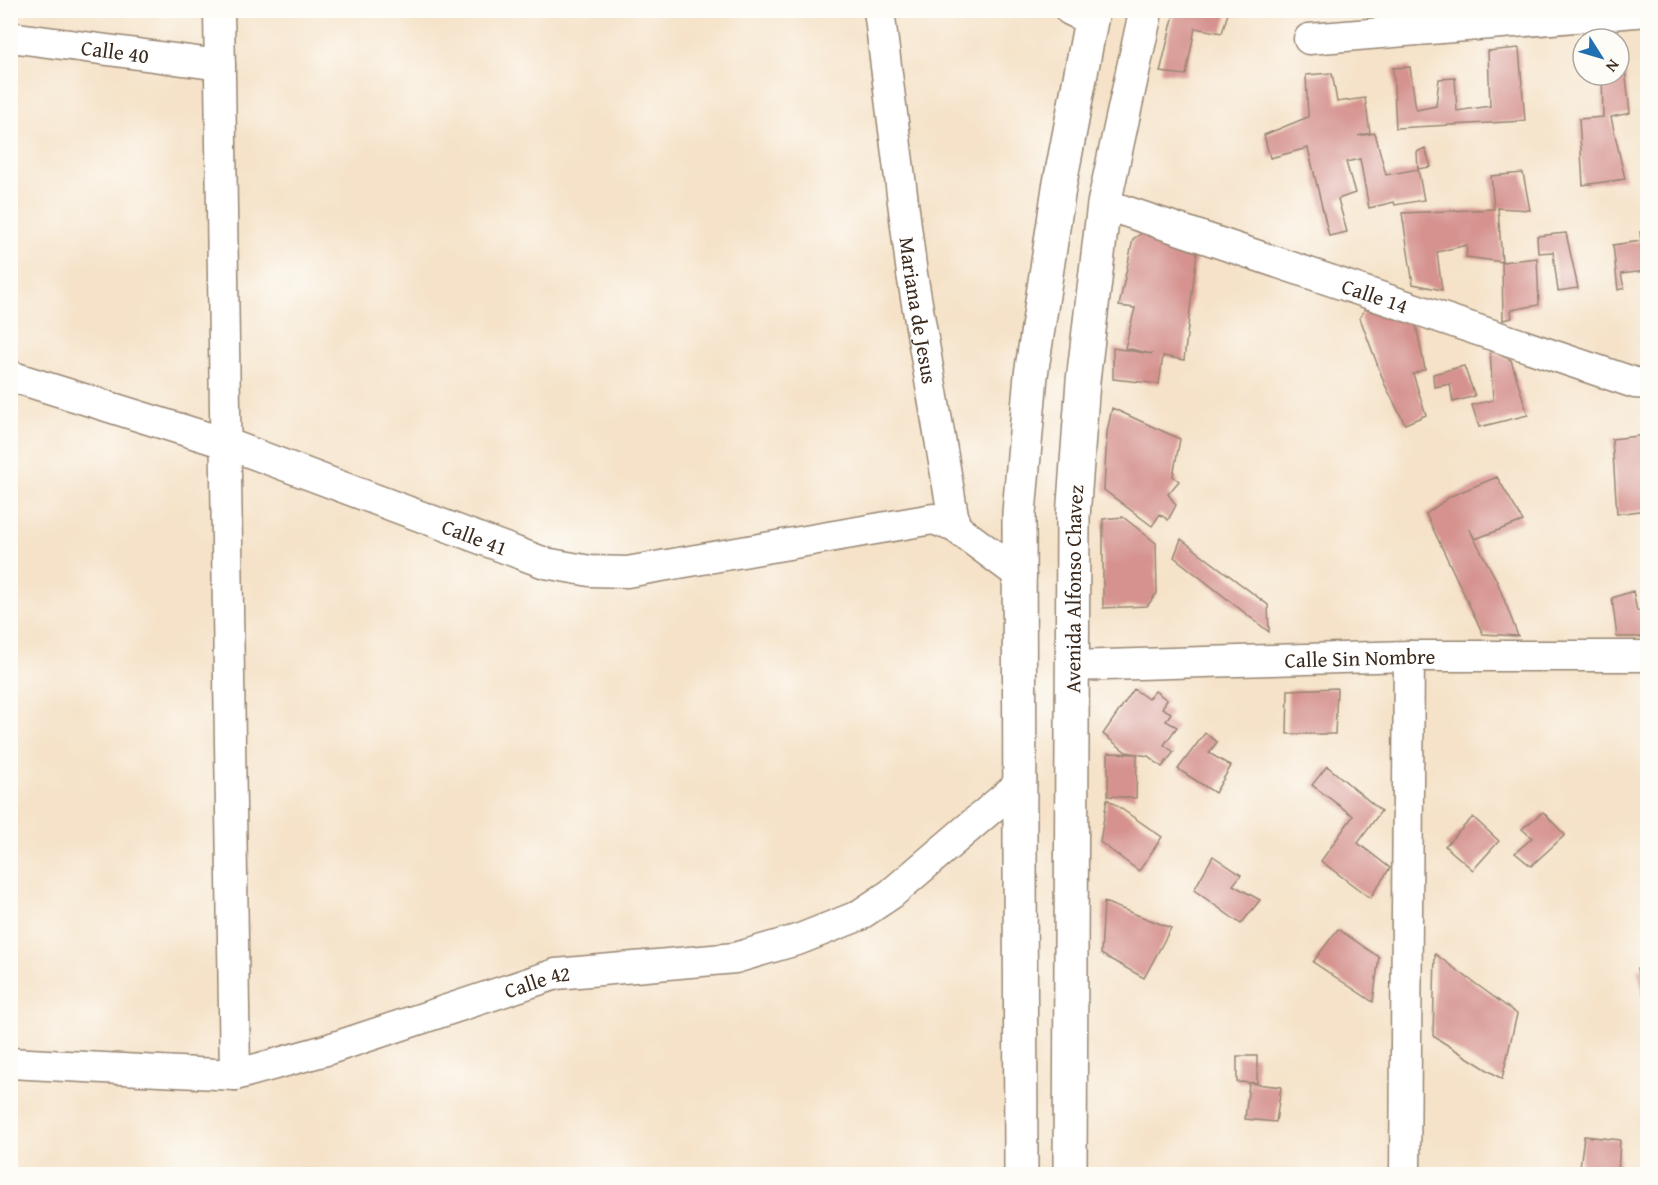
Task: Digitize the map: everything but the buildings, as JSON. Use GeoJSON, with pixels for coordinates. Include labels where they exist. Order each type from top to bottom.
{"type":"FeatureCollection","features":[{"type":"Feature","properties":{"kind":"main road","name":"Avenida Alfonso Chavez"},"geometry":{"type":"LineString","coordinates":[[1070,1174],[1073,518],[1083,381],[1104,204],[1146,10]]}},
{"type":"Feature","properties":{"kind":"main road"},"geometry":{"type":"LineString","coordinates":[[1021,1174],[1021,576],[1019,513],[1031,375],[1085,14]]}},
{"type":"Feature","properties":{"kind":"street"},"geometry":{"type":"LineString","coordinates":[[219,10],[235,1075]]}},
{"type":"Feature","properties":{"kind":"street","name":"Mariana de Jesus"},"geometry":{"type":"LineString","coordinates":[[879,10],[912,274],[955,527]]}},
{"type":"Feature","properties":{"kind":"street"},"geometry":{"type":"LineString","coordinates":[[1309,39],[1647,11]]}},
{"type":"Feature","properties":{"kind":"street","name":"Calle 40"},"geometry":{"type":"LineString","coordinates":[[10,37],[220,65]]}},
{"type":"Feature","properties":{"kind":"street","name":"Calle 14"},"geometry":{"type":"LineString","coordinates":[[1104,204],[1623,379],[1647,384]]}},
{"type":"Feature","properties":{"kind":"street","name":"Calle 41"},"geometry":{"type":"LineString","coordinates":[[10,376],[225,443],[545,563],[590,571],[627,572],[933,519],[955,527]]}},
{"type":"Feature","properties":{"kind":"street"},"geometry":{"type":"LineString","coordinates":[[955,527],[1021,576]]}},
{"type":"Feature","properties":{"kind":"street"},"geometry":{"type":"LineString","coordinates":[[1405,1174],[1410,656]]}},
{"type":"Feature","properties":{"kind":"street","name":"Calle Sin Nombre"},"geometry":{"type":"LineString","coordinates":[[1072,666],[1410,656],[1647,656]]}},
{"type":"Feature","properties":{"kind":"street","name":"Calle 42"},"geometry":{"type":"LineString","coordinates":[[10,1063],[235,1075],[326,1050],[556,974],[735,958],[800,939],[858,916],[891,894],[1021,783]]}}]}
